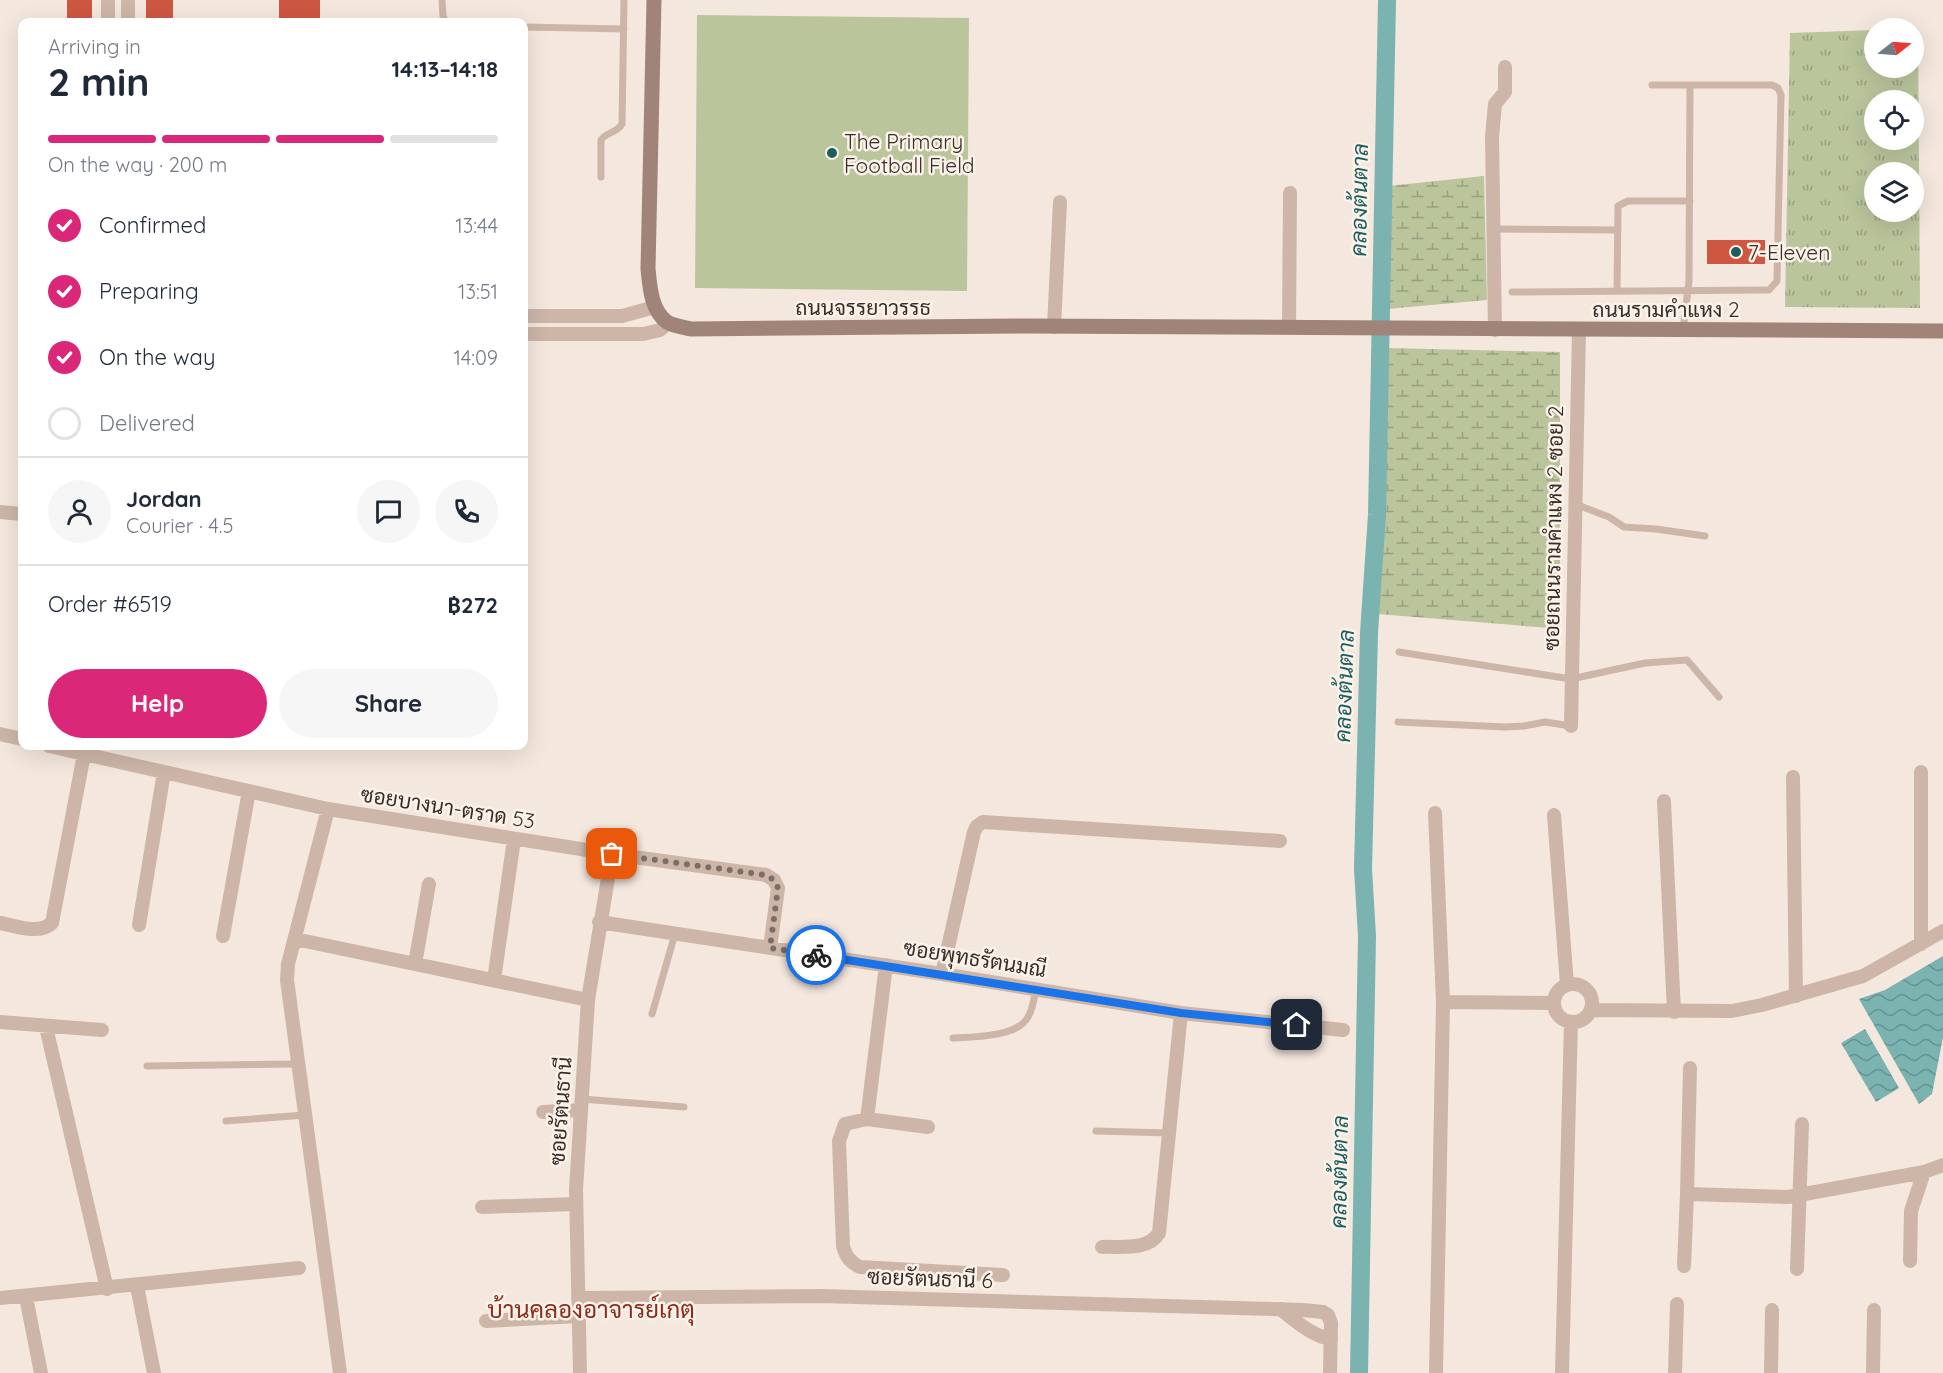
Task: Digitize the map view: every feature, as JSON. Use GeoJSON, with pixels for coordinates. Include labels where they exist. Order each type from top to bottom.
{"type":"FeatureCollection","features":[{"type":"Feature","properties":{"kind":"main road"},"geometry":{"type":"LineString","coordinates":[[654,0],[648,269],[650,291],[655,307],[668,323]]}},
{"type":"Feature","properties":{"kind":"main road","name":"ถนนจรรยาวรรธ"},"geometry":{"type":"LineString","coordinates":[[668,323],[691,329],[1289,327],[1388,329]]}},
{"type":"Feature","properties":{"kind":"main road","name":"ถนนรามคำแหง 2"},"geometry":{"type":"LineString","coordinates":[[1388,329],[1943,331]]}},
{"type":"Feature","properties":{"kind":"street"},"geometry":{"type":"LineString","coordinates":[[108,0],[108,18]]}},
{"type":"Feature","properties":{"kind":"street"},"geometry":{"type":"LineString","coordinates":[[128,0],[128,18]]}},
{"type":"Feature","properties":{"kind":"street"},"geometry":{"type":"LineString","coordinates":[[1495,330],[1492,137],[1495,104],[1505,92],[1504,67]]}},
{"type":"Feature","properties":{"kind":"street"},"geometry":{"type":"LineString","coordinates":[[1289,327],[1290,193]]}},
{"type":"Feature","properties":{"kind":"street"},"geometry":{"type":"LineString","coordinates":[[1053,327],[1060,202]]}},
{"type":"Feature","properties":{"kind":"street"},"geometry":{"type":"LineString","coordinates":[[528,316],[622,316],[655,307]]}},
{"type":"Feature","properties":{"kind":"street"},"geometry":{"type":"LineString","coordinates":[[528,334],[643,334],[660,330],[668,323]]}},
{"type":"Feature","properties":{"kind":"street","name":"ซอยถนนรามคำแหง 2 ซอย 2"},"geometry":{"type":"LineString","coordinates":[[1571,726],[1579,330]]}},
{"type":"Feature","properties":{"kind":"street"},"geometry":{"type":"LineString","coordinates":[[0,512],[18,514]]}},
{"type":"Feature","properties":{"kind":"street"},"geometry":{"type":"LineString","coordinates":[[0,734],[18,738]]}},
{"type":"Feature","properties":{"kind":"street","name":"ซอยบางนา-ตราด 53"},"geometry":{"type":"LineString","coordinates":[[69,750],[328,809],[612,854],[766,875],[774,880],[778,888],[770,948]]}},
{"type":"Feature","properties":{"kind":"street"},"geometry":{"type":"LineString","coordinates":[[0,923],[37,929],[47,928],[52,923],[84,753]]}},
{"type":"Feature","properties":{"kind":"street"},"geometry":{"type":"LineString","coordinates":[[139,925],[164,772]]}},
{"type":"Feature","properties":{"kind":"street"},"geometry":{"type":"LineString","coordinates":[[1921,772],[1921,944]]}},
{"type":"Feature","properties":{"kind":"street"},"geometry":{"type":"LineString","coordinates":[[1793,777],[1796,996]]}},
{"type":"Feature","properties":{"kind":"street"},"geometry":{"type":"LineString","coordinates":[[223,936],[249,791]]}},
{"type":"Feature","properties":{"kind":"street"},"geometry":{"type":"LineString","coordinates":[[1664,801],[1674,1012]]}},
{"type":"Feature","properties":{"kind":"street"},"geometry":{"type":"LineString","coordinates":[[328,809],[288,964],[287,980],[340,1373]]}},
{"type":"Feature","properties":{"kind":"street"},"geometry":{"type":"LineString","coordinates":[[1436,813],[1443,1002],[1436,1373]]}},
{"type":"Feature","properties":{"kind":"street"},"geometry":{"type":"LineString","coordinates":[[1554,815],[1567,985]]}},
{"type":"Feature","properties":{"kind":"street"},"geometry":{"type":"LineString","coordinates":[[942,974],[974,832],[983,822],[1280,841]]}},
{"type":"Feature","properties":{"kind":"street"},"geometry":{"type":"LineString","coordinates":[[494,980],[514,838]]}},
{"type":"Feature","properties":{"kind":"street","name":"ซอยรัตนธานี"},"geometry":{"type":"LineString","coordinates":[[580,1373],[576,1204],[588,1000],[612,854]]}},
{"type":"Feature","properties":{"kind":"street"},"geometry":{"type":"LineString","coordinates":[[415,964],[429,884]]}},
{"type":"Feature","properties":{"kind":"street","name":"ซอยพุทธรัตนมณี"},"geometry":{"type":"LineString","coordinates":[[599,922],[886,965],[1181,1013],[1344,1030]]}},
{"type":"Feature","properties":{"kind":"street"},"geometry":{"type":"LineString","coordinates":[[1591,1010],[1732,1011],[1796,996],[1863,976],[1943,931]]}},
{"type":"Feature","properties":{"kind":"street"},"geometry":{"type":"LineString","coordinates":[[295,939],[588,1000]]}},
{"type":"Feature","properties":{"kind":"street"},"geometry":{"type":"LineString","coordinates":[[867,1119],[886,965]]}},
{"type":"Feature","properties":{"kind":"street"},"geometry":{"type":"LineString","coordinates":[[1567,985],[1579,985],[1584,987],[1591,998],[1591,1010],[1583,1019],[1571,1022],[1557,1014],[1554,1003],[1557,992],[1567,985]]}},
{"type":"Feature","properties":{"kind":"street"},"geometry":{"type":"LineString","coordinates":[[1443,1002],[1554,1003]]}},
{"type":"Feature","properties":{"kind":"street"},"geometry":{"type":"LineString","coordinates":[[1102,1247],[1147,1245],[1159,1233],[1181,1013]]}},
{"type":"Feature","properties":{"kind":"street"},"geometry":{"type":"LineString","coordinates":[[0,1022],[102,1030]]}},
{"type":"Feature","properties":{"kind":"street"},"geometry":{"type":"LineString","coordinates":[[1562,1373],[1571,1022]]}},
{"type":"Feature","properties":{"kind":"street"},"geometry":{"type":"LineString","coordinates":[[46,1027],[107,1289]]}},
{"type":"Feature","properties":{"kind":"street"},"geometry":{"type":"LineString","coordinates":[[1684,1266],[1690,1068]]}},
{"type":"Feature","properties":{"kind":"street"},"geometry":{"type":"LineString","coordinates":[[543,1112],[582,1104]]}},
{"type":"Feature","properties":{"kind":"street"},"geometry":{"type":"LineString","coordinates":[[928,1127],[867,1119],[845,1125],[839,1141],[843,1246],[846,1256],[860,1267],[1004,1275]]}},
{"type":"Feature","properties":{"kind":"street"},"geometry":{"type":"LineString","coordinates":[[1797,1269],[1802,1124]]}},
{"type":"Feature","properties":{"kind":"street"},"geometry":{"type":"LineString","coordinates":[[1687,1194],[1788,1197],[1924,1172],[1943,1164]]}},
{"type":"Feature","properties":{"kind":"street"},"geometry":{"type":"LineString","coordinates":[[1910,1261],[1911,1211],[1924,1172]]}},
{"type":"Feature","properties":{"kind":"street"},"geometry":{"type":"LineString","coordinates":[[482,1207],[576,1204]]}},
{"type":"Feature","properties":{"kind":"street"},"geometry":{"type":"LineString","coordinates":[[0,1298],[299,1268]]}},
{"type":"Feature","properties":{"kind":"street"},"geometry":{"type":"LineString","coordinates":[[137,1286],[154,1373]]}},
{"type":"Feature","properties":{"kind":"street","name":"ซอยรัตนธานี 6"},"geometry":{"type":"LineString","coordinates":[[578,1298],[821,1296],[1323,1312],[1328,1315],[1331,1323],[1330,1373]]}},
{"type":"Feature","properties":{"kind":"street"},"geometry":{"type":"LineString","coordinates":[[26,1297],[41,1373]]}},
{"type":"Feature","properties":{"kind":"street"},"geometry":{"type":"LineString","coordinates":[[1675,1373],[1677,1304]]}},
{"type":"Feature","properties":{"kind":"street"},"geometry":{"type":"LineString","coordinates":[[1281,1309],[1313,1332],[1331,1339]]}},
{"type":"Feature","properties":{"kind":"street"},"geometry":{"type":"LineString","coordinates":[[1771,1373],[1772,1310]]}},
{"type":"Feature","properties":{"kind":"street"},"geometry":{"type":"LineString","coordinates":[[1873,1373],[1874,1310]]}},
{"type":"Feature","properties":{"kind":"street"},"geometry":{"type":"LineString","coordinates":[[486,1321],[579,1316]]}},
{"type":"Feature","properties":{"kind":"lane"},"geometry":{"type":"LineString","coordinates":[[442,0],[444,18]]}},
{"type":"Feature","properties":{"kind":"lane"},"geometry":{"type":"LineString","coordinates":[[601,177],[601,140],[619,129],[622,124],[624,0]]}},
{"type":"Feature","properties":{"kind":"lane"},"geometry":{"type":"LineString","coordinates":[[528,27],[624,29]]}},
{"type":"Feature","properties":{"kind":"lane"},"geometry":{"type":"LineString","coordinates":[[1512,292],[1762,291],[1769,290],[1777,281],[1781,95],[1778,88],[1772,85],[1652,85]]}},
{"type":"Feature","properties":{"kind":"lane"},"geometry":{"type":"LineString","coordinates":[[1683,330],[1688,291],[1690,85]]}},
{"type":"Feature","properties":{"kind":"lane"},"geometry":{"type":"LineString","coordinates":[[1617,291],[1618,206],[1628,201],[1690,201]]}},
{"type":"Feature","properties":{"kind":"lane"},"geometry":{"type":"LineString","coordinates":[[1492,229],[1618,230]]}},
{"type":"Feature","properties":{"kind":"lane"},"geometry":{"type":"LineString","coordinates":[[1575,504],[1609,517],[1624,527],[1705,536]]}},
{"type":"Feature","properties":{"kind":"lane"},"geometry":{"type":"LineString","coordinates":[[1399,652],[1571,679],[1645,663],[1687,660],[1719,697]]}},
{"type":"Feature","properties":{"kind":"lane"},"geometry":{"type":"LineString","coordinates":[[1398,723],[1505,727],[1545,722],[1571,726]]}},
{"type":"Feature","properties":{"kind":"lane"},"geometry":{"type":"LineString","coordinates":[[652,1014],[675,934]]}},
{"type":"Feature","properties":{"kind":"lane"},"geometry":{"type":"LineString","coordinates":[[953,1038],[986,1036],[1023,1025],[1029,1016],[1036,989]]}},
{"type":"Feature","properties":{"kind":"lane"},"geometry":{"type":"LineString","coordinates":[[147,1066],[298,1064]]}},
{"type":"Feature","properties":{"kind":"lane"},"geometry":{"type":"LineString","coordinates":[[582,1104],[684,1107]]}},
{"type":"Feature","properties":{"kind":"lane"},"geometry":{"type":"LineString","coordinates":[[226,1121],[305,1115]]}},
{"type":"Feature","properties":{"kind":"lane"},"geometry":{"type":"LineString","coordinates":[[1096,1131],[1169,1133]]}},
{"type":"Feature","properties":{"kind":"green space","name":"The Primary Football Field"},"geometry":{"type":"Polygon","coordinates":[[[697,15],[969,18],[967,291],[695,288],[697,15]]]}},
{"type":"Feature","properties":{"kind":"green space"},"geometry":{"type":"Polygon","coordinates":[[[1864,30],[1864,78],[1918,78],[1918,90],[1864,90],[1864,150],[1919,150],[1919,162],[1864,162],[1864,222],[1919,222],[1920,308],[1785,307],[1790,33],[1864,30]]]}},
{"type":"Feature","properties":{"kind":"green space"},"geometry":{"type":"Polygon","coordinates":[[[1484,176],[1487,300],[1387,309],[1388,186],[1484,176]]]}},
{"type":"Feature","properties":{"kind":"green space"},"geometry":{"type":"Polygon","coordinates":[[[1387,348],[1560,352],[1560,601],[1550,628],[1378,614],[1387,348]]]}},
{"type":"Feature","properties":{"kind":"water"},"geometry":{"type":"Polygon","coordinates":[[[1943,956],[1943,1037],[1932,1094],[1919,1104],[1859,999],[1885,990],[1943,956]]]}},
{"type":"Feature","properties":{"kind":"water"},"geometry":{"type":"Polygon","coordinates":[[[1865,1029],[1899,1088],[1876,1102],[1841,1043],[1865,1029]]]}},
{"type":"Feature","properties":{"kind":"building"},"geometry":{"type":"Polygon","coordinates":[[[67,0],[92,0],[92,18],[67,18],[67,0]]]}},
{"type":"Feature","properties":{"kind":"building"},"geometry":{"type":"Polygon","coordinates":[[[146,0],[173,0],[173,18],[146,18],[146,0]]]}},
{"type":"Feature","properties":{"kind":"building"},"geometry":{"type":"Polygon","coordinates":[[[279,0],[320,0],[320,18],[279,18],[279,0]]]}},
{"type":"Feature","properties":{"kind":"building","name":"7-Eleven"},"geometry":{"type":"Polygon","coordinates":[[[1707,240],[1765,240],[1765,264],[1707,264],[1707,240]]]}},
{"type":"Feature","properties":{"kind":"waterway","name":"คลองต้นตาล"},"geometry":{"type":"LineString","coordinates":[[1359,1373],[1367,936],[1363,869],[1369,633],[1377,515],[1387,0]]}},
{"type":"Feature","properties":{"kind":"way so far"},"geometry":{"type":"LineString","coordinates":[[612,854],[766,875],[774,880],[778,888],[770,948],[816,955]]}},
{"type":"Feature","properties":{"kind":"place","name":"The Primary Football Field"},"geometry":{"type":"Point","coordinates":[832,153]}},
{"type":"Feature","properties":{"kind":"place","name":"7-Eleven"},"geometry":{"type":"Point","coordinates":[1736,252]}},
{"type":"Feature","properties":{"kind":"district","name":"บ้านคลองอาจารย์เกตุ"},"geometry":{"type":"Point","coordinates":[591,1309]}},
{"type":"Feature","properties":{"kind":"route"},"geometry":{"type":"LineString","coordinates":[[816,955],[1181,1013],[1297,1025]]}}]}
